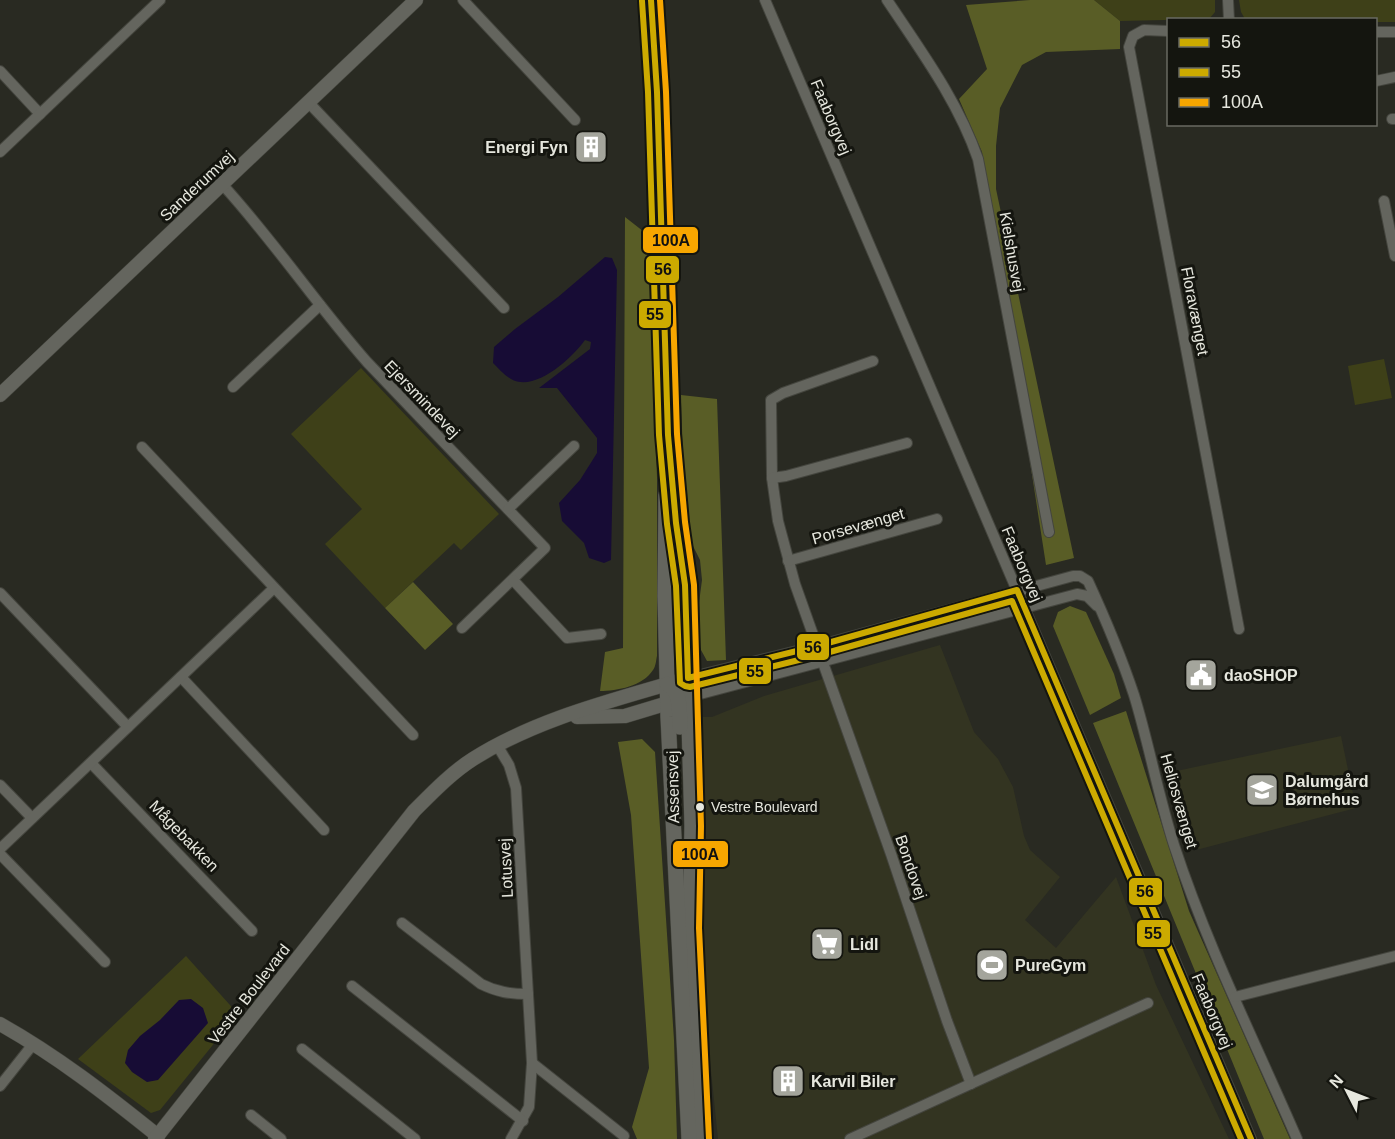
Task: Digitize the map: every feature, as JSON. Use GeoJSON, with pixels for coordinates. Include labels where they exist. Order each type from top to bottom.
{"type":"FeatureCollection","features":[{"type":"Feature","properties":{"kind":"main road","name":"Assensvej"},"geometry":{"type":"LineString","coordinates":[[651,0],[657,92],[668,435],[676,523],[685,585],[678,681]]}},
{"type":"Feature","properties":{"kind":"main road","name":"Assensvej"},"geometry":{"type":"LineString","coordinates":[[657,92],[661,63],[660,0]]}},
{"type":"Feature","properties":{"kind":"main road","name":"Assensvej"},"geometry":{"type":"LineString","coordinates":[[668,435],[665,524],[674,594],[678,681],[689,1139]]}},
{"type":"Feature","properties":{"kind":"main road"},"geometry":{"type":"LineString","coordinates":[[678,681],[681,693],[678,700]]}},
{"type":"Feature","properties":{"kind":"main road","name":"Assensvej"},"geometry":{"type":"LineString","coordinates":[[678,700],[692,826],[690,928],[700,1139]]}},
{"type":"Feature","properties":{"kind":"street"},"geometry":{"type":"LineString","coordinates":[[0,152],[160,0]]}},
{"type":"Feature","properties":{"kind":"street","name":"Sanderumvej"},"geometry":{"type":"LineString","coordinates":[[0,395],[416,0]]}},
{"type":"Feature","properties":{"kind":"street"},"geometry":{"type":"LineString","coordinates":[[463,0],[575,120]]}},
{"type":"Feature","properties":{"kind":"street","name":"Faaborgvej"},"geometry":{"type":"LineString","coordinates":[[765,0],[1251,1139]]}},
{"type":"Feature","properties":{"kind":"street","name":"Kielshusvej"},"geometry":{"type":"LineString","coordinates":[[887,0],[952,100],[968,129],[978,159],[989,206],[1011,342],[1048,532]]}},
{"type":"Feature","properties":{"kind":"street"},"geometry":{"type":"LineString","coordinates":[[1228,0],[1229,18]]}},
{"type":"Feature","properties":{"kind":"street","name":"Floravænget"},"geometry":{"type":"LineString","coordinates":[[1167,31],[1144,30],[1133,36],[1129,47],[1239,629]]}},
{"type":"Feature","properties":{"kind":"street"},"geometry":{"type":"LineString","coordinates":[[1377,32],[1395,32]]}},
{"type":"Feature","properties":{"kind":"street"},"geometry":{"type":"LineString","coordinates":[[0,71],[40,114]]}},
{"type":"Feature","properties":{"kind":"street"},"geometry":{"type":"LineString","coordinates":[[1377,81],[1395,77]]}},
{"type":"Feature","properties":{"kind":"street"},"geometry":{"type":"LineString","coordinates":[[309,103],[504,308]]}},
{"type":"Feature","properties":{"kind":"street","name":"Ejersmindevej"},"geometry":{"type":"LineString","coordinates":[[222,184],[274,245],[367,363],[545,548],[462,628]]}},
{"type":"Feature","properties":{"kind":"street"},"geometry":{"type":"LineString","coordinates":[[1384,201],[1395,252]]}},
{"type":"Feature","properties":{"kind":"street"},"geometry":{"type":"LineString","coordinates":[[233,387],[320,305]]}},
{"type":"Feature","properties":{"kind":"street"},"geometry":{"type":"LineString","coordinates":[[822,660],[788,561],[777,521],[772,478],[771,400],[783,393],[873,361]]}},
{"type":"Feature","properties":{"kind":"street"},"geometry":{"type":"LineString","coordinates":[[772,478],[907,443]]}},
{"type":"Feature","properties":{"kind":"street"},"geometry":{"type":"LineString","coordinates":[[508,509],[574,446]]}},
{"type":"Feature","properties":{"kind":"street"},"geometry":{"type":"LineString","coordinates":[[142,447],[413,735]]}},
{"type":"Feature","properties":{"kind":"street","name":"Porsevænget"},"geometry":{"type":"LineString","coordinates":[[788,561],[937,519]]}},
{"type":"Feature","properties":{"kind":"street","name":"Heliosvænget"},"geometry":{"type":"LineString","coordinates":[[1017,590],[1080,576],[1088,581],[1115,642],[1134,697],[1177,854],[1235,997],[1297,1139]]}},
{"type":"Feature","properties":{"kind":"street"},"geometry":{"type":"LineString","coordinates":[[513,580],[567,638],[601,634]]}},
{"type":"Feature","properties":{"kind":"street"},"geometry":{"type":"LineString","coordinates":[[0,849],[274,588]]}},
{"type":"Feature","properties":{"kind":"street","name":"Vestre Boulevard"},"geometry":{"type":"LineString","coordinates":[[158,1138],[414,811],[471,760],[519,733],[562,717],[678,681],[817,646],[1017,590]]}},
{"type":"Feature","properties":{"kind":"street"},"geometry":{"type":"LineString","coordinates":[[0,593],[128,727]]}},
{"type":"Feature","properties":{"kind":"street"},"geometry":{"type":"LineString","coordinates":[[1024,607],[1077,594],[1087,596],[1102,611]]}},
{"type":"Feature","properties":{"kind":"street","name":"Vestre Boulevard"},"geometry":{"type":"LineString","coordinates":[[562,717],[625,716],[822,660],[860,652],[1024,607]]}},
{"type":"Feature","properties":{"kind":"street","name":"Bondovej"},"geometry":{"type":"LineString","coordinates":[[822,660],[891,854],[947,1022],[971,1084]]}},
{"type":"Feature","properties":{"kind":"street"},"geometry":{"type":"LineString","coordinates":[[181,677],[324,830]]}},
{"type":"Feature","properties":{"kind":"street","name":"Lotusvej"},"geometry":{"type":"LineString","coordinates":[[497,745],[509,765],[516,788],[532,1063],[530,1107],[511,1139]]}},
{"type":"Feature","properties":{"kind":"street","name":"Mågebakken"},"geometry":{"type":"LineString","coordinates":[[91,763],[252,931]]}},
{"type":"Feature","properties":{"kind":"street"},"geometry":{"type":"LineString","coordinates":[[0,784],[32,818]]}},
{"type":"Feature","properties":{"kind":"street"},"geometry":{"type":"LineString","coordinates":[[0,854],[105,962]]}},
{"type":"Feature","properties":{"kind":"street"},"geometry":{"type":"LineString","coordinates":[[402,923],[481,984],[509,994],[528,994]]}},
{"type":"Feature","properties":{"kind":"street"},"geometry":{"type":"LineString","coordinates":[[1235,997],[1395,956]]}},
{"type":"Feature","properties":{"kind":"street"},"geometry":{"type":"LineString","coordinates":[[352,986],[523,1121]]}},
{"type":"Feature","properties":{"kind":"street"},"geometry":{"type":"LineString","coordinates":[[850,1139],[1148,1003]]}},
{"type":"Feature","properties":{"kind":"street"},"geometry":{"type":"LineString","coordinates":[[0,1024],[71,1068],[158,1138]]}},
{"type":"Feature","properties":{"kind":"street"},"geometry":{"type":"LineString","coordinates":[[0,1086],[34,1043]]}},
{"type":"Feature","properties":{"kind":"street"},"geometry":{"type":"LineString","coordinates":[[302,1049],[415,1139]]}},
{"type":"Feature","properties":{"kind":"street"},"geometry":{"type":"LineString","coordinates":[[532,1063],[624,1136]]}},
{"type":"Feature","properties":{"kind":"street"},"geometry":{"type":"LineString","coordinates":[[251,1115],[281,1139]]}},
{"type":"Feature","properties":{"kind":"shaded area"},"geometry":{"type":"Polygon","coordinates":[[[605,257],[612,258],[617,270],[611,560],[604,563],[589,558],[584,543],[562,521],[559,503],[580,480],[597,453],[597,438],[557,388],[539,388],[590,349],[591,342],[585,340],[552,372],[531,381],[521,382],[511,379],[493,363],[494,347],[605,257]]]}},
{"type":"Feature","properties":{"kind":"shaded area"},"geometry":{"type":"Polygon","coordinates":[[[940,645],[974,732],[998,759],[1013,787],[1024,836],[1030,850],[1060,877],[1025,920],[1056,948],[1116,877],[1156,985],[1229,1139],[718,1139],[707,1032],[700,867],[700,717],[712,717],[764,696],[940,645]]]}},
{"type":"Feature","properties":{"kind":"shaded area","name":"Dalumgård Børnehus"},"geometry":{"type":"Polygon","coordinates":[[[1341,736],[1356,808],[1200,849],[1187,845],[1167,773],[1341,736]]]}},
{"type":"Feature","properties":{"kind":"shaded area"},"geometry":{"type":"Polygon","coordinates":[[[191,999],[203,1008],[208,1023],[158,1080],[147,1082],[132,1072],[125,1063],[128,1050],[179,1000],[191,999]]]}},
{"type":"Feature","properties":{"kind":"green space"},"geometry":{"type":"Polygon","coordinates":[[[1030,0],[1094,0],[1120,21],[1120,49],[1046,52],[1022,65],[1000,108],[996,146],[996,189],[1074,558],[1046,565],[982,152],[959,99],[987,69],[966,5],[1030,0]]]}},
{"type":"Feature","properties":{"kind":"green space"},"geometry":{"type":"Polygon","coordinates":[[[1094,0],[1215,0],[1215,12],[1210,18],[1120,21],[1094,0]]]}},
{"type":"Feature","properties":{"kind":"green space"},"geometry":{"type":"Polygon","coordinates":[[[1239,0],[1395,0],[1395,22],[1377,22],[1377,18],[1244,18],[1239,0]]]}},
{"type":"Feature","properties":{"kind":"green space"},"geometry":{"type":"Polygon","coordinates":[[[625,217],[648,235],[657,477],[657,656],[654,668],[643,680],[622,689],[600,691],[605,652],[623,648],[625,217]]]}},
{"type":"Feature","properties":{"kind":"green space"},"geometry":{"type":"Polygon","coordinates":[[[1384,359],[1392,398],[1355,405],[1348,366],[1384,359]]]}},
{"type":"Feature","properties":{"kind":"green space"},"geometry":{"type":"Polygon","coordinates":[[[361,368],[499,514],[461,550],[454,543],[385,608],[325,544],[362,509],[291,434],[361,368]]]}},
{"type":"Feature","properties":{"kind":"green space"},"geometry":{"type":"Polygon","coordinates":[[[681,395],[717,399],[726,660],[707,661],[695,633],[702,580],[700,560],[685,530],[681,395]]]}},
{"type":"Feature","properties":{"kind":"green space"},"geometry":{"type":"Polygon","coordinates":[[[413,582],[453,624],[425,650],[385,608],[413,582]]]}},
{"type":"Feature","properties":{"kind":"green space"},"geometry":{"type":"Polygon","coordinates":[[[1070,606],[1086,612],[1114,674],[1121,698],[1090,715],[1053,626],[1058,612],[1070,606]]]}},
{"type":"Feature","properties":{"kind":"green space"},"geometry":{"type":"Polygon","coordinates":[[[1126,711],[1189,911],[1290,1139],[1264,1139],[1093,723],[1126,711]]]}},
{"type":"Feature","properties":{"kind":"green space"},"geometry":{"type":"Polygon","coordinates":[[[642,739],[655,752],[674,1040],[677,1139],[637,1139],[632,1127],[649,1068],[631,815],[618,742],[642,739]]]}},
{"type":"Feature","properties":{"kind":"green space"},"geometry":{"type":"Polygon","coordinates":[[[186,956],[238,1014],[160,1110],[151,1113],[78,1059],[186,956]]]}},
{"type":"Feature","properties":{"kind":"transit line","name":"56"},"geometry":{"type":"LineString","coordinates":[[651,0],[657,92],[668,435],[676,523],[685,585],[688,678],[817,646],[1017,590],[1251,1139]]}},
{"type":"Feature","properties":{"kind":"transit line","name":"100A"},"geometry":{"type":"LineString","coordinates":[[660,0],[666,92],[677,434],[685,522],[694,585],[701,826],[699,928],[709,1139]]}},
{"type":"Feature","properties":{"kind":"transit line","name":"55"},"geometry":{"type":"LineString","coordinates":[[642,1],[648,92],[659,435],[667,524],[676,586],[680,683],[690,687],[819,655],[1012,601],[1241,1139]]}},
{"type":"Feature","properties":{"kind":"place","name":"Energi Fyn"},"geometry":{"type":"Point","coordinates":[591,147]}},
{"type":"Feature","properties":{"kind":"place","name":"daoSHOP"},"geometry":{"type":"Point","coordinates":[1201,675]}},
{"type":"Feature","properties":{"kind":"place","name":"Dalumgård Børnehus"},"geometry":{"type":"Point","coordinates":[1262,790]}},
{"type":"Feature","properties":{"kind":"place","name":"Vestre Boulevard"},"geometry":{"type":"Point","coordinates":[700,807]}},
{"type":"Feature","properties":{"kind":"place","name":"Lidl"},"geometry":{"type":"Point","coordinates":[827,944]}},
{"type":"Feature","properties":{"kind":"place","name":"PureGym"},"geometry":{"type":"Point","coordinates":[992,965]}},
{"type":"Feature","properties":{"kind":"place","name":"Karvil Biler"},"geometry":{"type":"Point","coordinates":[788,1081]}}]}
